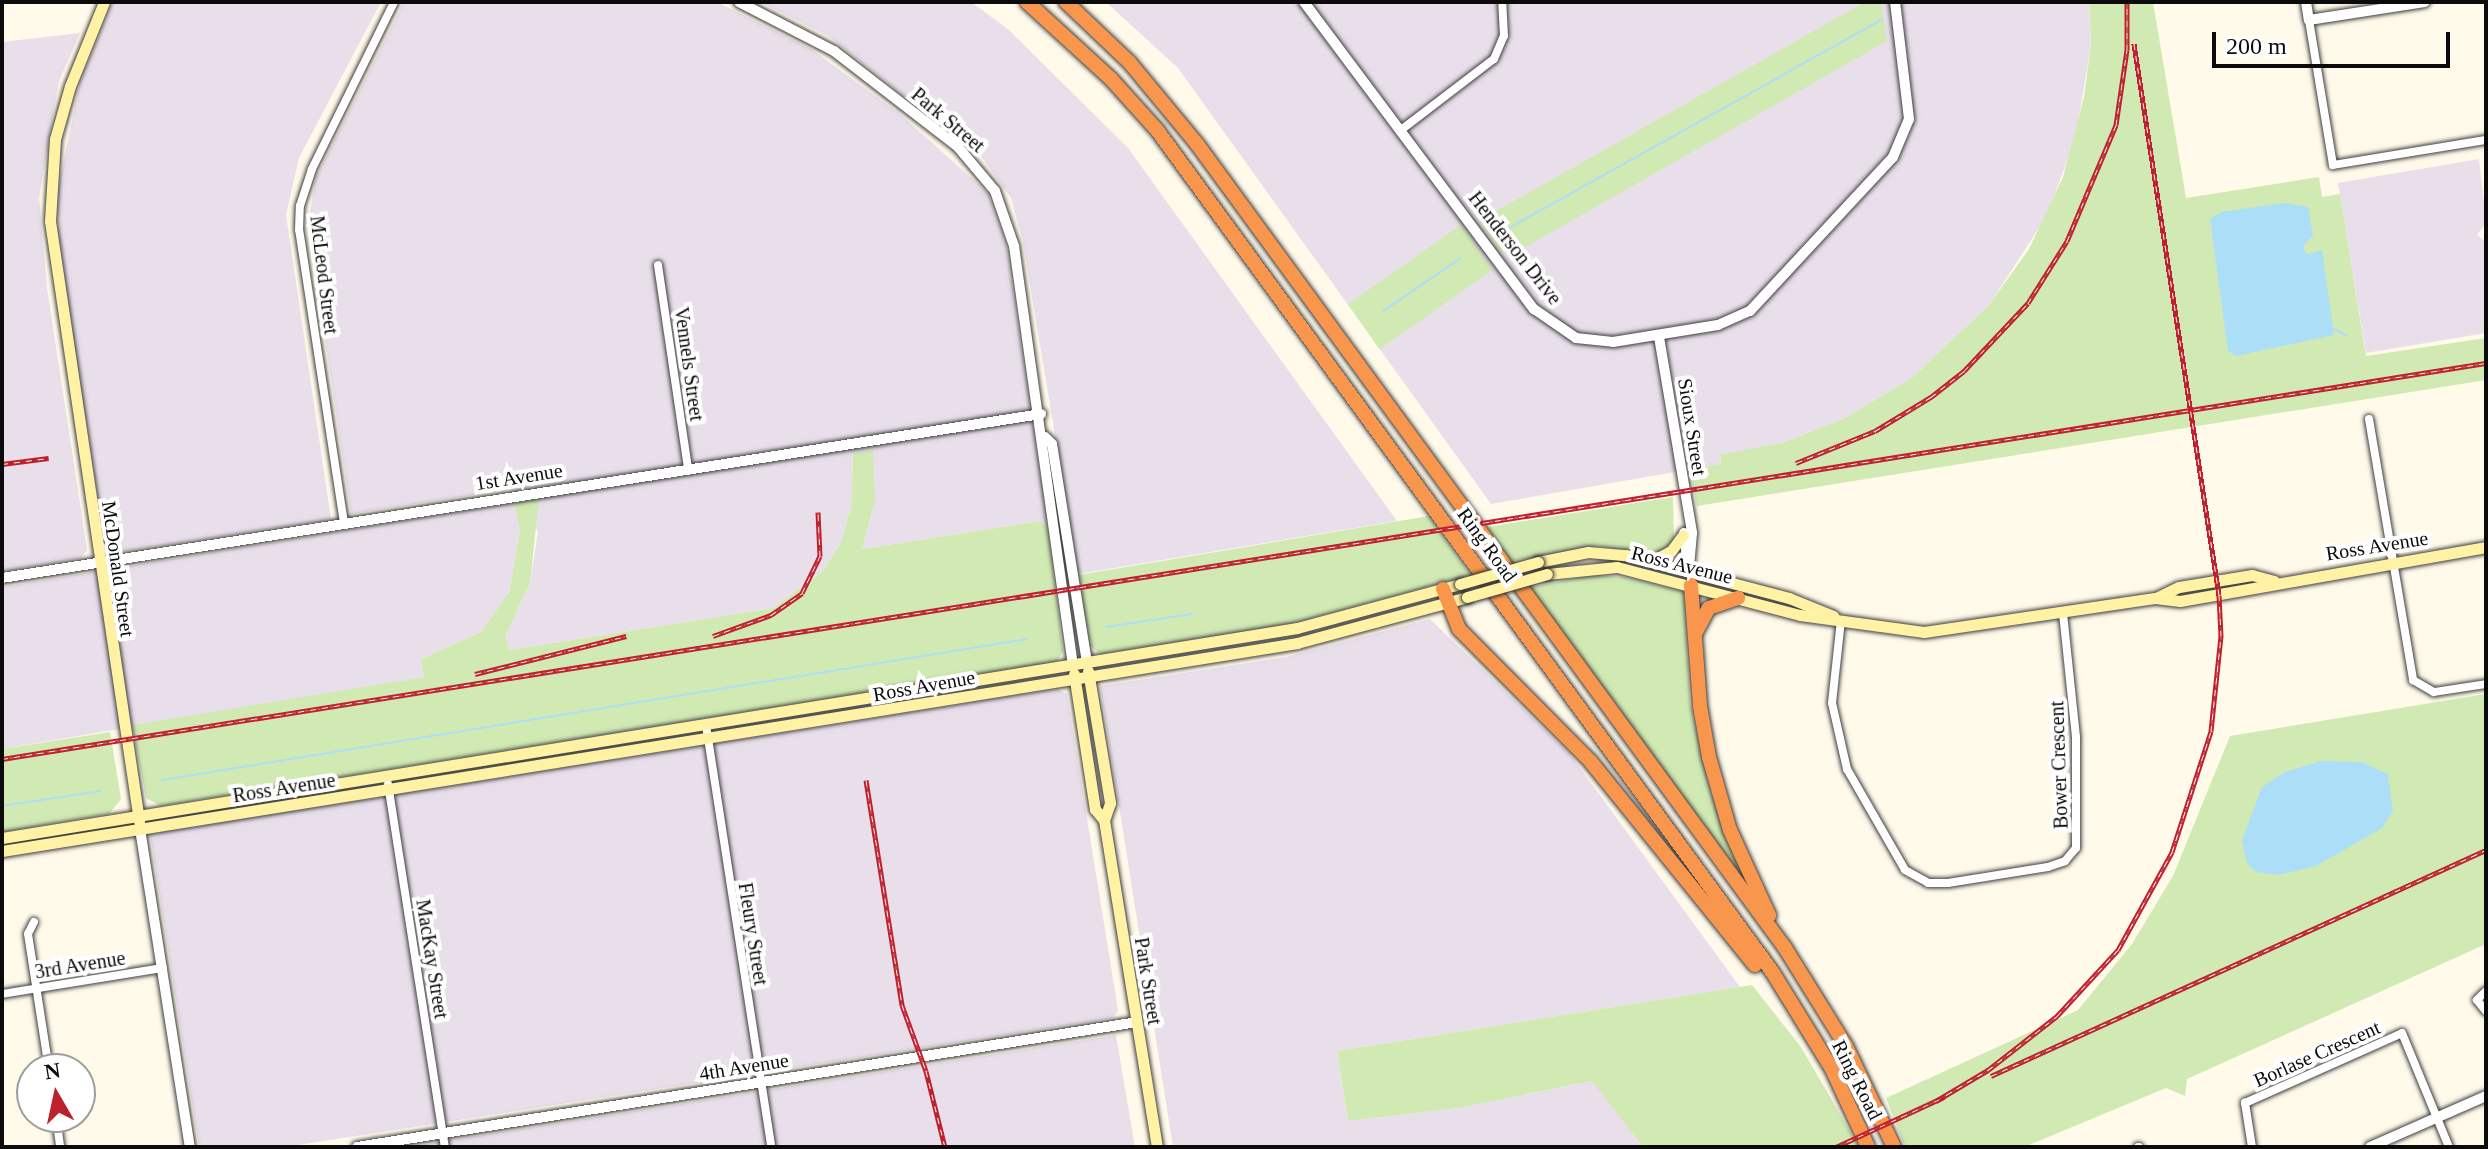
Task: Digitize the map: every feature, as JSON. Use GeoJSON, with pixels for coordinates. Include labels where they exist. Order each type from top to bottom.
{"type":"FeatureCollection","features":[{"type":"Feature","properties":{"kind":"highway","name":"Ring Road"},"geometry":{"type":"LineString","coordinates":[[1027,2],[1111,79],[1157,130],[1610,746],[1773,973],[1812,1038],[1868,1147]]}},
{"type":"Feature","properties":{"kind":"highway","name":"Ring Road"},"geometry":{"type":"LineString","coordinates":[[1066,2],[1130,63],[1197,144],[1785,948],[1846,1046],[1894,1147]]}},
{"type":"Feature","properties":{"kind":"highway"},"geometry":{"type":"LineString","coordinates":[[1690,578],[1700,706],[1720,798],[1785,948]]}},
{"type":"Feature","properties":{"kind":"highway"},"geometry":{"type":"LineString","coordinates":[[1445,596],[1459,629],[1646,827],[1812,1038]]}},
{"type":"Feature","properties":{"kind":"highway"},"geometry":{"type":"LineString","coordinates":[[1696,632],[1709,608],[1738,598]]}},
{"type":"Feature","properties":{"kind":"main road","name":"McDonald Street"},"geometry":{"type":"LineString","coordinates":[[104,2],[70,86],[55,139],[50,221],[140,829]]}},
{"type":"Feature","properties":{"kind":"main road"},"geometry":{"type":"LineString","coordinates":[[1652,561],[1671,551],[1685,529]]}},
{"type":"Feature","properties":{"kind":"main road","name":"Ross Avenue"},"geometry":{"type":"LineString","coordinates":[[2,851],[1297,643],[1445,596],[1460,584],[1538,562],[1597,552],[1652,561],[1738,598],[1841,620],[1924,632],[2155,598],[2180,601],[2255,589],[2274,581],[2486,547]]}},
{"type":"Feature","properties":{"kind":"main road","name":"Ross Avenue"},"geometry":{"type":"LineString","coordinates":[[2,838],[1297,628],[1445,596],[1467,597],[1547,574],[1617,567],[1690,578],[1803,602],[1841,620]]}},
{"type":"Feature","properties":{"kind":"main road","name":"Park Street"},"geometry":{"type":"LineString","coordinates":[[1087,663],[1110,803],[1104,820],[1157,1147]]}},
{"type":"Feature","properties":{"kind":"main road","name":"Park Street"},"geometry":{"type":"LineString","coordinates":[[1073,666],[1095,809],[1104,820]]}},
{"type":"Feature","properties":{"kind":"street","name":"McLeod Street"},"geometry":{"type":"LineString","coordinates":[[344,523],[299,230],[300,206],[312,169],[394,2]]}},
{"type":"Feature","properties":{"kind":"street","name":"Park Street"},"geometry":{"type":"LineString","coordinates":[[739,2],[834,51],[980,170],[1007,214],[1045,437],[1073,666]]}},
{"type":"Feature","properties":{"kind":"street","name":"Henderson Drive"},"geometry":{"type":"LineString","coordinates":[[1304,2],[1545,318],[1593,342],[1659,337],[1718,325],[1750,311],[1893,157],[1909,119],[1895,2]]}},
{"type":"Feature","properties":{"kind":"street"},"geometry":{"type":"LineString","coordinates":[[1401,130],[1494,59],[1504,36],[1502,2]]}},
{"type":"Feature","properties":{"kind":"street"},"geometry":{"type":"LineString","coordinates":[[2306,2],[2333,165],[2486,140]]}},
{"type":"Feature","properties":{"kind":"street"},"geometry":{"type":"LineString","coordinates":[[2309,20],[2425,2]]}},
{"type":"Feature","properties":{"kind":"street","name":"Vennels Street"},"geometry":{"type":"LineString","coordinates":[[658,265],[688,468]]}},
{"type":"Feature","properties":{"kind":"street","name":"Sioux Street"},"geometry":{"type":"LineString","coordinates":[[1659,337],[1685,529],[1693,559],[1690,578]]}},
{"type":"Feature","properties":{"kind":"street","name":"1st Avenue"},"geometry":{"type":"LineString","coordinates":[[2,578],[1041,414]]}},
{"type":"Feature","properties":{"kind":"street"},"geometry":{"type":"LineString","coordinates":[[2369,419],[2413,680],[2434,692],[2486,684]]}},
{"type":"Feature","properties":{"kind":"street","name":"Park Street"},"geometry":{"type":"LineString","coordinates":[[1045,437],[1052,444],[1087,663]]}},
{"type":"Feature","properties":{"kind":"street","name":"Bower Crescent"},"geometry":{"type":"LineString","coordinates":[[1841,620],[1832,703],[1847,769],[1905,870],[1928,883],[1948,883],[2048,867],[2065,861],[2076,848],[2076,737],[2063,613]]}},
{"type":"Feature","properties":{"kind":"street","name":"Fleury Street"},"geometry":{"type":"LineString","coordinates":[[706,725],[771,1147]]}},
{"type":"Feature","properties":{"kind":"street","name":"MacKay Street"},"geometry":{"type":"LineString","coordinates":[[387,776],[445,1147]]}},
{"type":"Feature","properties":{"kind":"street","name":"McDonald Street"},"geometry":{"type":"LineString","coordinates":[[140,829],[190,1147]]}},
{"type":"Feature","properties":{"kind":"street"},"geometry":{"type":"LineString","coordinates":[[34,922],[28,934],[47,1053]]}},
{"type":"Feature","properties":{"kind":"street","name":"3rd Avenue"},"geometry":{"type":"LineString","coordinates":[[2,994],[163,968]]}},
{"type":"Feature","properties":{"kind":"street"},"geometry":{"type":"LineString","coordinates":[[2486,991],[2477,1000],[2486,1011]]}},
{"type":"Feature","properties":{"kind":"street","name":"4th Avenue"},"geometry":{"type":"LineString","coordinates":[[357,1147],[1137,1022]]}},
{"type":"Feature","properties":{"kind":"street","name":"Borlase Crescent"},"geometry":{"type":"LineString","coordinates":[[2252,1147],[2245,1103],[2402,1033],[2439,1117]]}},
{"type":"Feature","properties":{"kind":"street"},"geometry":{"type":"LineString","coordinates":[[2370,1147],[2486,1096]]}},
{"type":"Feature","properties":{"kind":"street"},"geometry":{"type":"LineString","coordinates":[[2439,1117],[2449,1147]]}},
{"type":"Feature","properties":{"kind":"shaded area"},"geometry":{"type":"Polygon","coordinates":[[[113,2],[381,2],[299,158],[286,215],[331,519],[119,552],[105,543],[59,251],[57,194],[80,82],[113,2]]]}},
{"type":"Feature","properties":{"kind":"shaded area"},"geometry":{"type":"Polygon","coordinates":[[[404,2],[717,2],[811,49],[900,114],[988,193],[1006,244],[1048,527],[1040,521],[862,549],[875,502],[853,453],[851,507],[841,542],[823,571],[773,608],[509,650],[506,635],[530,583],[538,531],[514,503],[511,489],[351,514],[308,224],[316,177],[404,2]]]}},
{"type":"Feature","properties":{"kind":"shaded area"},"geometry":{"type":"Polygon","coordinates":[[[760,2],[971,2],[1008,29],[1128,148],[1397,521],[1078,574],[1023,242],[1011,198],[980,155],[828,36],[760,2]]]}},
{"type":"Feature","properties":{"kind":"shaded area"},"geometry":{"type":"Polygon","coordinates":[[[1106,2],[2089,2],[2091,45],[2075,140],[2046,217],[1989,305],[1913,377],[1845,418],[1785,442],[1720,456],[1721,464],[1491,504],[1178,68],[1106,2]]]}},
{"type":"Feature","properties":{"kind":"shaded area"},"geometry":{"type":"Polygon","coordinates":[[[80,33],[59,81],[39,197],[47,288],[87,550],[81,558],[2,571],[2,42],[80,33]]]}},
{"type":"Feature","properties":{"kind":"shaded area"},"geometry":{"type":"Polygon","coordinates":[[[2479,159],[2486,222],[2477,235],[2486,242],[2486,333],[2366,353],[2338,183],[2479,159]]]}},
{"type":"Feature","properties":{"kind":"shaded area"},"geometry":{"type":"Polygon","coordinates":[[[514,503],[520,530],[509,592],[481,632],[421,659],[424,677],[2,749],[2,587],[514,503]]]}},
{"type":"Feature","properties":{"kind":"shaded area"},"geometry":{"type":"Polygon","coordinates":[[[1430,619],[1569,753],[1740,987],[1337,1051],[1348,1121],[1459,1108],[1593,1081],[1643,1147],[1173,1147],[1100,686],[1286,657],[1430,619]]]}},
{"type":"Feature","properties":{"kind":"shaded area"},"geometry":{"type":"Polygon","coordinates":[[[1057,689],[1067,694],[1118,1010],[1113,1018],[285,1147],[199,1147],[150,834],[1057,689]]]}},
{"type":"Feature","properties":{"kind":"shaded area"},"geometry":{"type":"Polygon","coordinates":[[[1116,1035],[1135,1147],[408,1147],[1116,1035]]]}},
{"type":"Feature","properties":{"kind":"green space"},"geometry":{"type":"Polygon","coordinates":[[[1865,2],[1881,2],[1887,41],[1524,248],[1518,241],[1500,252],[1479,221],[1865,2]]]}},
{"type":"Feature","properties":{"kind":"green space"},"geometry":{"type":"Polygon","coordinates":[[[2089,2],[2153,2],[2186,198],[2319,177],[2322,197],[2340,194],[2366,356],[2486,338],[2486,380],[1697,506],[1690,469],[1721,464],[1720,455],[1785,442],[1845,418],[1913,377],[1989,305],[2029,249],[2063,177],[2084,97],[2091,45],[2089,2]]]}},
{"type":"Feature","properties":{"kind":"green space"},"geometry":{"type":"Polygon","coordinates":[[[1461,225],[1493,270],[1380,349],[1348,304],[1461,225]]]}},
{"type":"Feature","properties":{"kind":"green space"},"geometry":{"type":"Polygon","coordinates":[[[873,450],[875,502],[862,549],[1040,521],[1048,527],[1063,652],[1056,662],[161,806],[146,798],[132,725],[424,677],[421,659],[481,632],[509,592],[520,530],[514,503],[539,499],[530,583],[506,635],[509,650],[773,608],[823,571],[841,542],[851,507],[853,453],[873,450]]]}},
{"type":"Feature","properties":{"kind":"green space"},"geometry":{"type":"Polygon","coordinates":[[[1673,497],[1674,541],[1656,555],[1599,546],[1511,561],[1487,527],[1673,497]]]}},
{"type":"Feature","properties":{"kind":"green space"},"geometry":{"type":"Polygon","coordinates":[[[1429,516],[1471,575],[1275,628],[1100,654],[1089,645],[1078,575],[1429,516]]]}},
{"type":"Feature","properties":{"kind":"green space"},"geometry":{"type":"Polygon","coordinates":[[[1592,575],[1625,577],[1684,592],[1690,703],[1710,791],[1740,867],[1734,869],[1528,588],[1592,575]]]}},
{"type":"Feature","properties":{"kind":"green space"},"geometry":{"type":"Polygon","coordinates":[[[2486,694],[2486,944],[2187,1079],[2185,1096],[2166,1088],[2024,1147],[1905,1147],[1886,1098],[2078,1010],[2132,944],[2173,876],[2230,736],[2486,694]]]}},
{"type":"Feature","properties":{"kind":"green space"},"geometry":{"type":"Polygon","coordinates":[[[110,732],[121,799],[109,814],[2,832],[2,749],[110,732]]]}},
{"type":"Feature","properties":{"kind":"green space"},"geometry":{"type":"Polygon","coordinates":[[[1752,985],[1801,1047],[1859,1147],[1643,1147],[1592,1081],[1459,1108],[1348,1121],[1337,1051],[1752,985]]]}},
{"type":"Feature","properties":{"kind":"water"},"geometry":{"type":"Polygon","coordinates":[[[2284,203],[2308,207],[2313,236],[2303,246],[2306,254],[2322,250],[2334,335],[2236,356],[2228,351],[2210,219],[2221,212],[2284,203]]]}},
{"type":"Feature","properties":{"kind":"water"},"geometry":{"type":"Polygon","coordinates":[[[2321,761],[2361,762],[2388,774],[2393,811],[2382,828],[2316,866],[2279,875],[2256,872],[2247,863],[2242,840],[2262,787],[2285,772],[2321,761]]]}},
{"type":"Feature","properties":{"kind":"waterway"},"geometry":{"type":"LineString","coordinates":[[1509,228],[1883,19]]}},
{"type":"Feature","properties":{"kind":"waterway"},"geometry":{"type":"LineString","coordinates":[[1383,311],[1461,258]]}},
{"type":"Feature","properties":{"kind":"waterway"},"geometry":{"type":"LineString","coordinates":[[2334,329],[2347,336]]}},
{"type":"Feature","properties":{"kind":"waterway"},"geometry":{"type":"LineString","coordinates":[[1106,627],[1192,614]]}},
{"type":"Feature","properties":{"kind":"waterway"},"geometry":{"type":"LineString","coordinates":[[162,780],[1027,639]]}},
{"type":"Feature","properties":{"kind":"waterway"},"geometry":{"type":"LineString","coordinates":[[2,806],[101,791]]}},
{"type":"Feature","properties":{"kind":"railway"},"geometry":{"type":"LineString","coordinates":[[1796,463],[1875,431],[1931,397],[1964,371],[2028,303],[2067,241],[2116,125],[2127,50],[2127,2]]}},
{"type":"Feature","properties":{"kind":"railway"},"geometry":{"type":"LineString","coordinates":[[1936,1101],[1988,1070],[2057,1016],[2118,950],[2172,852],[2211,731],[2221,636],[2219,595],[2134,44]]}},
{"type":"Feature","properties":{"kind":"railway"},"geometry":{"type":"LineString","coordinates":[[2,759],[2486,363]]}},
{"type":"Feature","properties":{"kind":"railway"},"geometry":{"type":"LineString","coordinates":[[2,464],[49,458]]}},
{"type":"Feature","properties":{"kind":"railway"},"geometry":{"type":"LineString","coordinates":[[713,636],[771,615],[802,593],[820,556],[818,512]]}},
{"type":"Feature","properties":{"kind":"railway"},"geometry":{"type":"LineString","coordinates":[[475,674],[626,636]]}},
{"type":"Feature","properties":{"kind":"railway"},"geometry":{"type":"LineString","coordinates":[[866,780],[902,1005],[926,1071],[945,1147]]}},
{"type":"Feature","properties":{"kind":"railway"},"geometry":{"type":"LineString","coordinates":[[1991,1076],[2486,850]]}},
{"type":"Feature","properties":{"kind":"railway"},"geometry":{"type":"LineString","coordinates":[[1836,1147],[1944,1097]]}}]}
